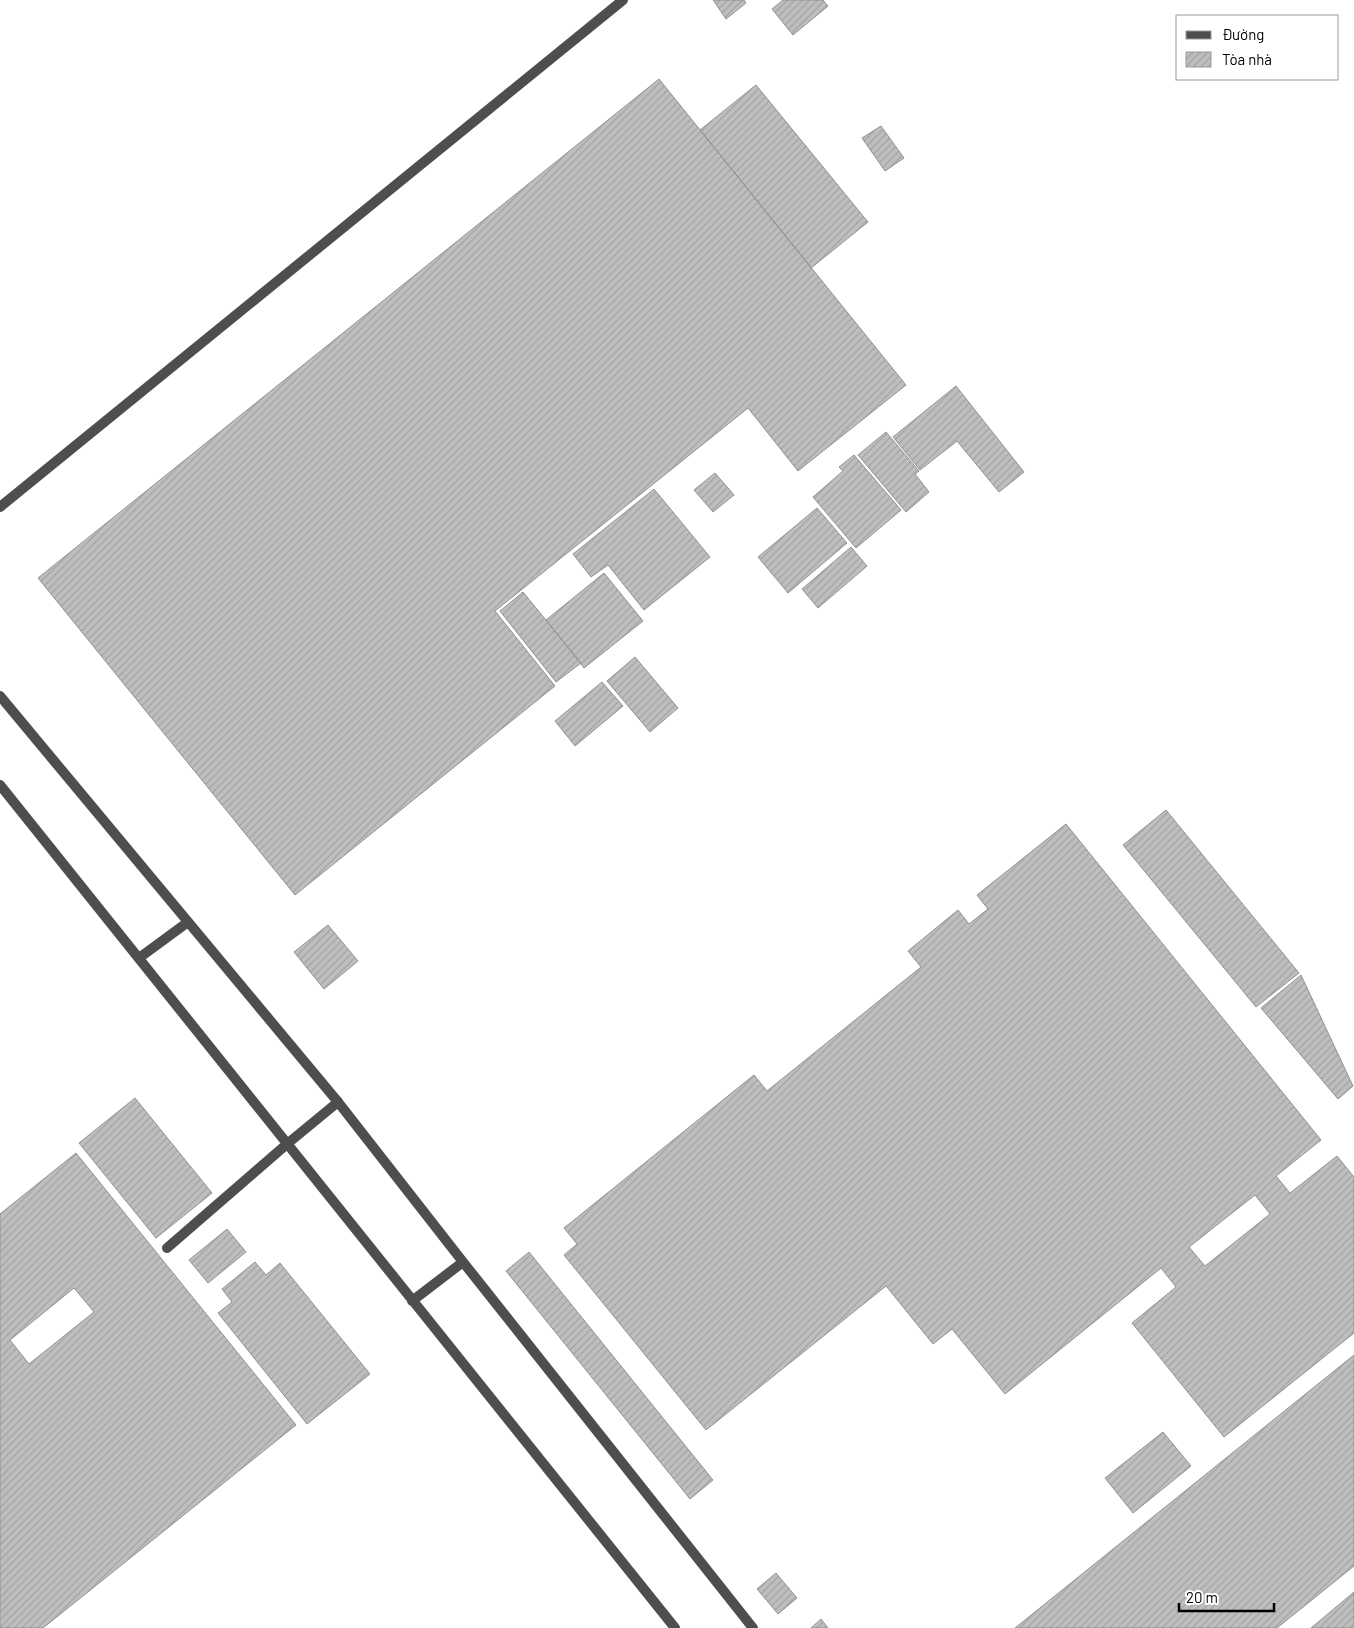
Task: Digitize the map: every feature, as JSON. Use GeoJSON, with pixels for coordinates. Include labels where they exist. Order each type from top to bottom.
{"type":"FeatureCollection","features":[{"type":"Feature","properties":{"kind":"street"},"geometry":{"type":"LineString","coordinates":[[0,507],[623,0]]}},
{"type":"Feature","properties":{"kind":"street"},"geometry":{"type":"LineString","coordinates":[[0,696],[338,1102],[754,1628]]}},
{"type":"Feature","properties":{"kind":"street"},"geometry":{"type":"LineString","coordinates":[[0,784],[675,1628]]}},
{"type":"Feature","properties":{"kind":"street"},"geometry":{"type":"LineString","coordinates":[[138,958],[188,922]]}},
{"type":"Feature","properties":{"kind":"street"},"geometry":{"type":"LineString","coordinates":[[167,1248],[338,1102]]}},
{"type":"Feature","properties":{"kind":"street"},"geometry":{"type":"LineString","coordinates":[[412,1301],[463,1262]]}},
{"type":"Feature","properties":{"kind":"building"},"geometry":{"type":"Polygon","coordinates":[[[713,0],[744,0],[746,3],[726,19],[713,0]]]}},
{"type":"Feature","properties":{"kind":"building"},"geometry":{"type":"Polygon","coordinates":[[[783,0],[823,0],[828,6],[793,35],[772,9],[783,0]]]}},
{"type":"Feature","properties":{"kind":"building"},"geometry":{"type":"Polygon","coordinates":[[[659,79],[906,385],[798,471],[748,408],[495,611],[555,686],[295,895],[38,578],[659,79]]]}},
{"type":"Feature","properties":{"kind":"building"},"geometry":{"type":"Polygon","coordinates":[[[756,85],[868,222],[811,268],[700,130],[756,85]]]}},
{"type":"Feature","properties":{"kind":"building"},"geometry":{"type":"Polygon","coordinates":[[[881,126],[904,158],[885,171],[862,138],[881,126]]]}},
{"type":"Feature","properties":{"kind":"building"},"geometry":{"type":"Polygon","coordinates":[[[956,386],[1024,472],[999,492],[957,441],[920,470],[893,437],[956,386]]]}},
{"type":"Feature","properties":{"kind":"building"},"geometry":{"type":"Polygon","coordinates":[[[886,432],[919,471],[915,474],[929,492],[906,512],[858,455],[886,432]]]}},
{"type":"Feature","properties":{"kind":"building"},"geometry":{"type":"Polygon","coordinates":[[[854,455],[901,510],[856,548],[813,497],[843,471],[839,467],[854,455]]]}},
{"type":"Feature","properties":{"kind":"building"},"geometry":{"type":"Polygon","coordinates":[[[715,473],[734,495],[713,512],[694,490],[715,473]]]}},
{"type":"Feature","properties":{"kind":"building"},"geometry":{"type":"Polygon","coordinates":[[[654,489],[710,557],[644,610],[608,565],[591,577],[573,554],[654,489]]]}},
{"type":"Feature","properties":{"kind":"building"},"geometry":{"type":"Polygon","coordinates":[[[817,508],[847,543],[788,593],[758,557],[817,508]]]}},
{"type":"Feature","properties":{"kind":"building"},"geometry":{"type":"Polygon","coordinates":[[[851,547],[867,566],[818,608],[802,589],[851,547]]]}},
{"type":"Feature","properties":{"kind":"building"},"geometry":{"type":"Polygon","coordinates":[[[604,573],[643,621],[584,668],[546,620],[604,573]]]}},
{"type":"Feature","properties":{"kind":"building"},"geometry":{"type":"Polygon","coordinates":[[[523,592],[581,663],[556,682],[500,611],[523,592]]]}},
{"type":"Feature","properties":{"kind":"building"},"geometry":{"type":"Polygon","coordinates":[[[635,657],[678,708],[650,732],[607,681],[635,657]]]}},
{"type":"Feature","properties":{"kind":"building"},"geometry":{"type":"Polygon","coordinates":[[[602,682],[623,706],[575,746],[555,721],[602,682]]]}},
{"type":"Feature","properties":{"kind":"building"},"geometry":{"type":"Polygon","coordinates":[[[1166,810],[1299,973],[1256,1007],[1123,845],[1166,810]]]}},
{"type":"Feature","properties":{"kind":"building"},"geometry":{"type":"Polygon","coordinates":[[[1066,824],[1321,1140],[1276,1176],[1290,1193],[1337,1156],[1354,1177],[1354,1333],[1224,1437],[1132,1323],[1176,1287],[1161,1268],[1005,1394],[952,1329],[933,1344],[886,1286],[706,1430],[564,1255],[577,1244],[564,1228],[754,1075],[767,1091],[921,967],[908,951],[958,910],[969,924],[988,909],[977,895],[1066,824]],[[1255,1195],[1189,1247],[1205,1266],[1270,1214],[1255,1195]]]}},
{"type":"Feature","properties":{"kind":"building"},"geometry":{"type":"Polygon","coordinates":[[[328,925],[358,961],[324,989],[294,952],[328,925]]]}},
{"type":"Feature","properties":{"kind":"building"},"geometry":{"type":"Polygon","coordinates":[[[1301,975],[1353,1086],[1338,1099],[1261,1008],[1301,975]]]}},
{"type":"Feature","properties":{"kind":"building"},"geometry":{"type":"Polygon","coordinates":[[[135,1098],[212,1193],[156,1238],[79,1143],[135,1098]]]}},
{"type":"Feature","properties":{"kind":"building"},"geometry":{"type":"Polygon","coordinates":[[[76,1153],[296,1425],[43,1628],[0,1628],[0,1214],[76,1153]],[[74,1288],[10,1340],[29,1364],[94,1312],[74,1288]]]}},
{"type":"Feature","properties":{"kind":"building"},"geometry":{"type":"Polygon","coordinates":[[[227,1229],[246,1252],[208,1283],[189,1260],[227,1229]]]}},
{"type":"Feature","properties":{"kind":"building"},"geometry":{"type":"Polygon","coordinates":[[[529,1252],[713,1480],[690,1499],[506,1271],[529,1252]]]}},
{"type":"Feature","properties":{"kind":"building"},"geometry":{"type":"Polygon","coordinates":[[[255,1262],[266,1275],[280,1263],[370,1374],[307,1424],[218,1313],[232,1302],[222,1289],[255,1262]]]}},
{"type":"Feature","properties":{"kind":"building"},"geometry":{"type":"Polygon","coordinates":[[[1354,1355],[1354,1566],[1277,1628],[1015,1628],[1354,1355]]]}},
{"type":"Feature","properties":{"kind":"building"},"geometry":{"type":"Polygon","coordinates":[[[1163,1432],[1191,1466],[1133,1513],[1105,1478],[1163,1432]]]}},
{"type":"Feature","properties":{"kind":"building"},"geometry":{"type":"Polygon","coordinates":[[[776,1573],[797,1598],[778,1614],[757,1589],[776,1573]]]}},
{"type":"Feature","properties":{"kind":"building"},"geometry":{"type":"Polygon","coordinates":[[[1354,1592],[1354,1628],[1311,1628],[1354,1592]]]}},
{"type":"Feature","properties":{"kind":"building"},"geometry":{"type":"Polygon","coordinates":[[[821,1619],[828,1628],[811,1628],[821,1619]]]}}]}
